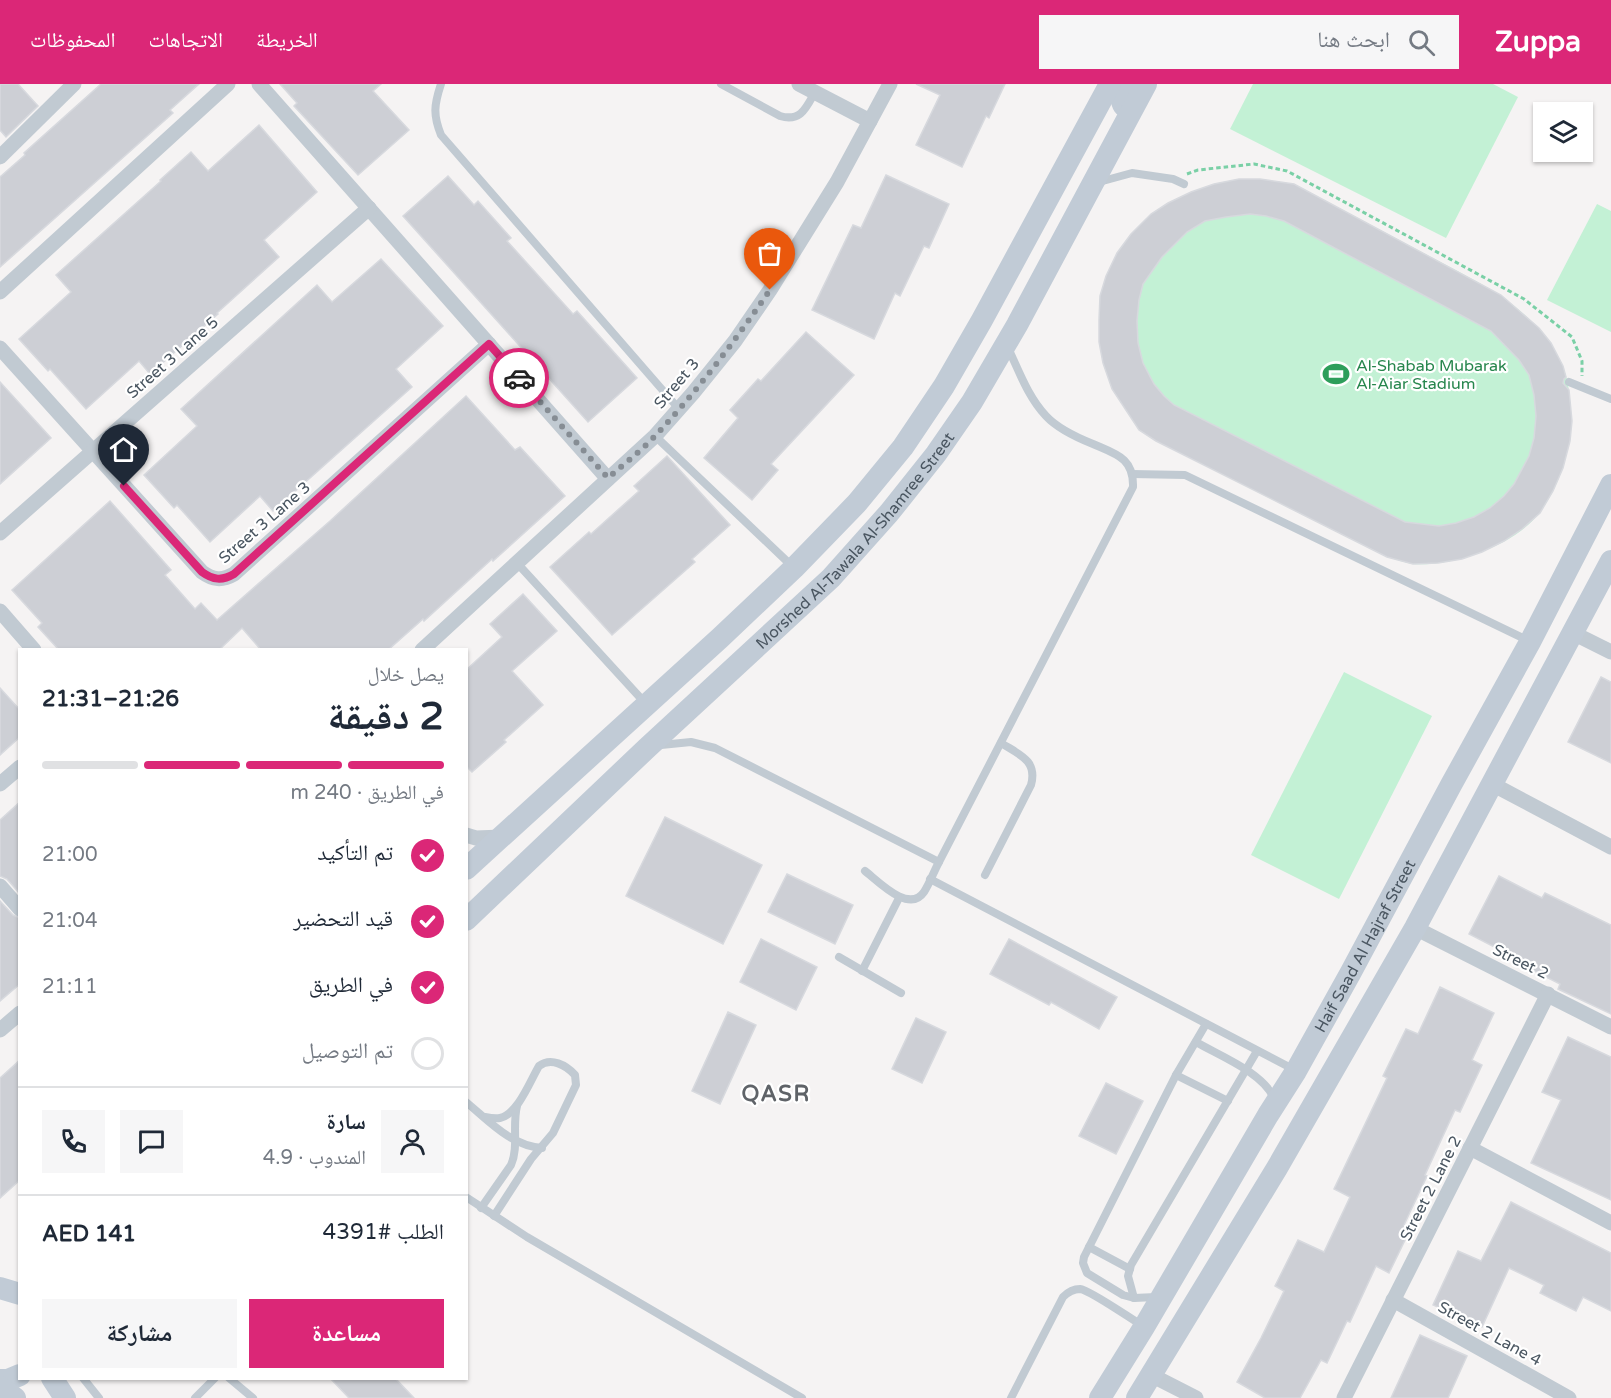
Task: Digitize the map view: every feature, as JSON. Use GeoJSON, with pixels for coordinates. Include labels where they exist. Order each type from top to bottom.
{"type":"FeatureCollection","features":[{"type":"Feature","properties":{"kind":"main road","name":"Morshed Al-Tawala Al-Shamree Street"},"geometry":{"type":"LineString","coordinates":[[468,867],[687,669],[794,568],[857,503],[903,447],[938,395],[982,320],[1110,84]]}},
{"type":"Feature","properties":{"kind":"main road"},"geometry":{"type":"LineString","coordinates":[[1127,84],[1121,100],[1124,106],[1132,110]]}},
{"type":"Feature","properties":{"kind":"main road","name":"Morshed Al-Tawala Al-Shamree Street"},"geometry":{"type":"LineString","coordinates":[[468,918],[647,747],[831,578],[889,513],[936,454],[972,402],[1006,344],[1146,84]]}},
{"type":"Feature","properties":{"kind":"main road"},"geometry":{"type":"LineString","coordinates":[[1084,132],[1086,129],[1094,128],[1101,133],[1102,137],[1085,178],[1085,189],[1089,189]]}},
{"type":"Feature","properties":{"kind":"main road","name":"Haif Saad Al Hajraf Street"},"geometry":{"type":"LineString","coordinates":[[1100,1398],[1296,1071],[1530,642],[1611,485]]}},
{"type":"Feature","properties":{"kind":"main road","name":"Haif Saad Al Hajraf Street"},"geometry":{"type":"LineString","coordinates":[[1137,1398],[1277,1168],[1415,928],[1611,561]]}},
{"type":"Feature","properties":{"kind":"main road"},"geometry":{"type":"LineString","coordinates":[[647,747],[662,726],[697,694],[699,688],[696,677],[687,669]]}},
{"type":"Feature","properties":{"kind":"main road"},"geometry":{"type":"LineString","coordinates":[[1272,1109],[1270,1123],[1274,1129],[1288,1136],[1296,1135]]}},
{"type":"Feature","properties":{"kind":"main road"},"geometry":{"type":"LineString","coordinates":[[1246,1153],[1259,1149],[1266,1151],[1275,1161],[1277,1168]]}},
{"type":"Feature","properties":{"kind":"main road"},"geometry":{"type":"LineString","coordinates":[[0,1380],[8,1380],[18,1376]]}},
{"type":"Feature","properties":{"kind":"main road"},"geometry":{"type":"LineString","coordinates":[[53,1380],[65,1398]]}},
{"type":"Feature","properties":{"kind":"main road"},"geometry":{"type":"LineString","coordinates":[[0,1387],[15,1398]]}},
{"type":"Feature","properties":{"kind":"street"},"geometry":{"type":"LineString","coordinates":[[0,157],[74,84]]}},
{"type":"Feature","properties":{"kind":"street"},"geometry":{"type":"LineString","coordinates":[[0,292],[228,84]]}},
{"type":"Feature","properties":{"kind":"street"},"geometry":{"type":"LineString","coordinates":[[259,84],[608,478]]}},
{"type":"Feature","properties":{"kind":"street"},"geometry":{"type":"LineString","coordinates":[[799,84],[870,121]]}},
{"type":"Feature","properties":{"kind":"street","name":"Street 3"},"geometry":{"type":"LineString","coordinates":[[424,648],[655,436],[679,409],[735,341],[770,290],[837,182],[890,84]]}},
{"type":"Feature","properties":{"kind":"street","name":"Street 3 Lane 5"},"geometry":{"type":"LineString","coordinates":[[0,533],[369,208]]}},
{"type":"Feature","properties":{"kind":"street","name":"Street 3 Lane 3"},"geometry":{"type":"LineString","coordinates":[[0,348],[202,572],[219,580],[234,574],[489,344]]}},
{"type":"Feature","properties":{"kind":"street"},"geometry":{"type":"LineString","coordinates":[[0,611],[32,648]]}},
{"type":"Feature","properties":{"kind":"street"},"geometry":{"type":"LineString","coordinates":[[1574,633],[1611,652]]}},
{"type":"Feature","properties":{"kind":"street"},"geometry":{"type":"LineString","coordinates":[[0,784],[18,769]]}},
{"type":"Feature","properties":{"kind":"street"},"geometry":{"type":"LineString","coordinates":[[1492,784],[1611,847]]}},
{"type":"Feature","properties":{"kind":"street"},"geometry":{"type":"LineString","coordinates":[[468,836],[476,838],[502,837]]}},
{"type":"Feature","properties":{"kind":"street"},"geometry":{"type":"LineString","coordinates":[[0,886],[18,907]]}},
{"type":"Feature","properties":{"kind":"street","name":"Street 2"},"geometry":{"type":"LineString","coordinates":[[1415,928],[1611,1027]]}},
{"type":"Feature","properties":{"kind":"street","name":"Street 2 Lane 2"},"geometry":{"type":"LineString","coordinates":[[1344,1398],[1548,994]]}},
{"type":"Feature","properties":{"kind":"street"},"geometry":{"type":"LineString","coordinates":[[0,1030],[17,1019]]}},
{"type":"Feature","properties":{"kind":"street"},"geometry":{"type":"LineString","coordinates":[[1470,1148],[1611,1224]]}},
{"type":"Feature","properties":{"kind":"street","name":"Street 2 Lane 4"},"geometry":{"type":"LineString","coordinates":[[1393,1300],[1569,1398]]}},
{"type":"Feature","properties":{"kind":"street"},"geometry":{"type":"LineString","coordinates":[[1151,1375],[1196,1398]]}},
{"type":"Feature","properties":{"kind":"lane"},"geometry":{"type":"LineString","coordinates":[[441,84],[435,107],[435,120],[441,135],[679,409]]}},
{"type":"Feature","properties":{"kind":"lane"},"geometry":{"type":"LineString","coordinates":[[721,84],[787,118],[801,114],[815,92]]}},
{"type":"Feature","properties":{"kind":"lane"},"geometry":{"type":"LineString","coordinates":[[1089,189],[1132,173],[1173,179],[1184,184]]}},
{"type":"Feature","properties":{"kind":"lane"},"geometry":{"type":"LineString","coordinates":[[865,871],[899,898],[916,899],[923,894],[1133,487],[1132,474],[1125,460],[1054,424],[1046,416],[1033,399],[1006,344]]}},
{"type":"Feature","properties":{"kind":"lane"},"geometry":{"type":"LineString","coordinates":[[1569,382],[1611,399]]}},
{"type":"Feature","properties":{"kind":"lane"},"geometry":{"type":"LineString","coordinates":[[655,436],[794,568]]}},
{"type":"Feature","properties":{"kind":"lane"},"geometry":{"type":"LineString","coordinates":[[1132,474],[1185,475],[1530,642]]}},
{"type":"Feature","properties":{"kind":"lane"},"geometry":{"type":"LineString","coordinates":[[517,563],[647,705]]}},
{"type":"Feature","properties":{"kind":"lane"},"geometry":{"type":"LineString","coordinates":[[647,747],[691,742],[715,747],[939,862]]}},
{"type":"Feature","properties":{"kind":"lane"},"geometry":{"type":"LineString","coordinates":[[986,875],[1033,778],[1028,761],[1001,743]]}},
{"type":"Feature","properties":{"kind":"lane"},"geometry":{"type":"LineString","coordinates":[[930,879],[1296,1071]]}},
{"type":"Feature","properties":{"kind":"lane"},"geometry":{"type":"LineString","coordinates":[[862,971],[899,898]]}},
{"type":"Feature","properties":{"kind":"lane"},"geometry":{"type":"LineString","coordinates":[[839,957],[901,993]]}},
{"type":"Feature","properties":{"kind":"lane"},"geometry":{"type":"LineString","coordinates":[[1161,1297],[1134,1298],[1124,1295],[1087,1273],[1083,1263],[1176,1075],[1206,1024]]}},
{"type":"Feature","properties":{"kind":"lane"},"geometry":{"type":"LineString","coordinates":[[1196,1042],[1259,1078],[1271,1091],[1272,1109]]}},
{"type":"Feature","properties":{"kind":"lane"},"geometry":{"type":"LineString","coordinates":[[1134,1298],[1129,1284],[1130,1269],[1257,1051]]}},
{"type":"Feature","properties":{"kind":"lane"},"geometry":{"type":"LineString","coordinates":[[481,1208],[512,1165],[515,1153],[514,1122],[518,1104],[539,1065],[552,1061],[568,1068],[577,1080],[553,1133],[531,1160],[494,1216]]}},
{"type":"Feature","properties":{"kind":"lane"},"geometry":{"type":"LineString","coordinates":[[1176,1075],[1228,1101]]}},
{"type":"Feature","properties":{"kind":"lane"},"geometry":{"type":"LineString","coordinates":[[468,1104],[515,1140],[528,1146],[542,1148]]}},
{"type":"Feature","properties":{"kind":"lane"},"geometry":{"type":"LineString","coordinates":[[485,1117],[500,1118],[507,1115],[518,1104]]}},
{"type":"Feature","properties":{"kind":"lane"},"geometry":{"type":"LineString","coordinates":[[468,1198],[527,1238],[802,1398]]}},
{"type":"Feature","properties":{"kind":"lane"},"geometry":{"type":"LineString","coordinates":[[1089,1247],[1130,1269]]}},
{"type":"Feature","properties":{"kind":"lane"},"geometry":{"type":"LineString","coordinates":[[1011,1398],[1063,1297],[1071,1290],[1083,1289],[1144,1327]]}},
{"type":"Feature","properties":{"kind":"lane"},"geometry":{"type":"LineString","coordinates":[[85,1380],[99,1398]]}},
{"type":"Feature","properties":{"kind":"lane"},"geometry":{"type":"LineString","coordinates":[[195,1398],[213,1380]]}},
{"type":"Feature","properties":{"kind":"lane"},"geometry":{"type":"LineString","coordinates":[[232,1380],[253,1398]]}},
{"type":"Feature","properties":{"kind":"path"},"geometry":{"type":"LineString","coordinates":[[1173,179],[1198,170],[1254,164],[1287,171],[1524,299],[1572,337],[1582,361],[1581,387]]}},
{"type":"Feature","properties":{"kind":"green space"},"geometry":{"type":"Polygon","coordinates":[[[1253,84],[1493,84],[1518,97],[1446,238],[1230,129],[1253,84]]]}},
{"type":"Feature","properties":{"kind":"green space","name":"Al-Shabab Mubarak Al-Aiar Stadium"},"geometry":{"type":"Polygon","coordinates":[[[1239,179],[1260,179],[1294,184],[1487,288],[1513,305],[1539,329],[1565,373],[1571,415],[1568,445],[1561,473],[1548,500],[1529,524],[1500,544],[1464,558],[1429,564],[1407,563],[1387,557],[1156,441],[1139,430],[1112,389],[1099,342],[1100,296],[1117,253],[1131,234],[1151,214],[1168,203],[1214,184],[1239,179]]]}},
{"type":"Feature","properties":{"kind":"green space"},"geometry":{"type":"Polygon","coordinates":[[[1597,204],[1611,211],[1611,332],[1547,300],[1597,204]]]}},
{"type":"Feature","properties":{"kind":"green space"},"geometry":{"type":"Polygon","coordinates":[[[1344,672],[1432,716],[1339,899],[1251,855],[1344,672]]]}},
{"type":"Feature","properties":{"kind":"building"},"geometry":{"type":"Polygon","coordinates":[[[0,84],[18,84],[38,106],[6,137],[0,130],[0,84]]]}},
{"type":"Feature","properties":{"kind":"building"},"geometry":{"type":"Polygon","coordinates":[[[101,84],[199,84],[170,110],[173,113],[0,267],[0,177],[101,84]]]}},
{"type":"Feature","properties":{"kind":"building"},"geometry":{"type":"Polygon","coordinates":[[[280,84],[381,84],[373,91],[409,130],[358,175],[294,106],[297,103],[280,84]]]}},
{"type":"Feature","properties":{"kind":"building"},"geometry":{"type":"Polygon","coordinates":[[[916,84],[1005,84],[989,118],[986,116],[962,167],[916,145],[940,95],[916,84]]]}},
{"type":"Feature","properties":{"kind":"building"},"geometry":{"type":"Polygon","coordinates":[[[259,125],[317,192],[264,240],[279,257],[150,374],[139,361],[86,409],[19,339],[71,292],[56,275],[191,152],[208,171],[259,125]]]}},
{"type":"Feature","properties":{"kind":"building"},"geometry":{"type":"Polygon","coordinates":[[[886,175],[949,204],[929,248],[924,246],[900,296],[895,293],[874,339],[812,310],[853,225],[861,228],[886,175]]]}},
{"type":"Feature","properties":{"kind":"building"},"geometry":{"type":"Polygon","coordinates":[[[448,176],[474,205],[478,201],[511,238],[507,241],[573,314],[577,311],[637,378],[588,422],[403,216],[448,176]]]}},
{"type":"Feature","properties":{"kind":"building"},"geometry":{"type":"Polygon","coordinates":[[[1239,179],[1260,179],[1294,184],[1501,295],[1539,328],[1551,343],[1563,366],[1566,377],[1563,383],[1569,390],[1572,421],[1563,468],[1540,513],[1522,529],[1482,552],[1462,559],[1413,564],[1387,557],[1156,441],[1139,430],[1112,389],[1103,363],[1099,342],[1099,320],[1100,296],[1106,276],[1117,253],[1131,234],[1151,214],[1191,192],[1239,179]],[[1250,214],[1205,221],[1187,232],[1162,257],[1143,284],[1137,321],[1138,343],[1143,363],[1154,384],[1174,405],[1405,522],[1439,526],[1474,517],[1490,508],[1514,484],[1529,456],[1534,438],[1536,416],[1534,395],[1529,375],[1519,360],[1491,331],[1284,221],[1250,214]]]}},
{"type":"Feature","properties":{"kind":"building"},"geometry":{"type":"Polygon","coordinates":[[[381,259],[443,326],[396,369],[412,387],[273,511],[260,496],[210,542],[177,505],[174,508],[144,475],[197,426],[181,409],[317,285],[332,302],[381,259]]]}},
{"type":"Feature","properties":{"kind":"building"},"geometry":{"type":"Polygon","coordinates":[[[806,332],[854,375],[771,464],[778,470],[752,500],[704,458],[738,418],[730,410],[758,379],[761,381],[806,332]]]}},
{"type":"Feature","properties":{"kind":"building"},"geometry":{"type":"Polygon","coordinates":[[[0,382],[51,438],[0,484],[0,382]]]}},
{"type":"Feature","properties":{"kind":"building"},"geometry":{"type":"Polygon","coordinates":[[[466,396],[515,450],[520,447],[565,496],[390,648],[259,648],[242,628],[221,648],[57,648],[38,627],[42,623],[12,590],[110,501],[171,570],[165,575],[195,609],[201,603],[217,620],[330,521],[466,396]]]}},
{"type":"Feature","properties":{"kind":"building"},"geometry":{"type":"Polygon","coordinates":[[[667,456],[730,525],[692,559],[695,562],[612,635],[550,567],[639,491],[634,486],[667,456]]]}},
{"type":"Feature","properties":{"kind":"building"},"geometry":{"type":"Polygon","coordinates":[[[523,594],[557,631],[512,671],[543,705],[472,772],[468,768],[468,668],[502,637],[490,624],[523,594]]]}},
{"type":"Feature","properties":{"kind":"building"},"geometry":{"type":"Polygon","coordinates":[[[1601,677],[1611,682],[1611,763],[1568,742],[1601,677]]]}},
{"type":"Feature","properties":{"kind":"building"},"geometry":{"type":"Polygon","coordinates":[[[0,688],[18,708],[18,739],[0,755],[0,688]]]}},
{"type":"Feature","properties":{"kind":"building"},"geometry":{"type":"Polygon","coordinates":[[[18,804],[18,892],[7,879],[0,876],[0,820],[18,804]]]}},
{"type":"Feature","properties":{"kind":"building"},"geometry":{"type":"Polygon","coordinates":[[[665,817],[762,865],[723,944],[626,896],[665,817]]]}},
{"type":"Feature","properties":{"kind":"building"},"geometry":{"type":"Polygon","coordinates":[[[787,874],[853,905],[835,944],[768,912],[787,874]]]}},
{"type":"Feature","properties":{"kind":"building"},"geometry":{"type":"Polygon","coordinates":[[[1499,876],[1542,898],[1545,893],[1611,925],[1611,1014],[1558,989],[1560,984],[1469,934],[1499,876]]]}},
{"type":"Feature","properties":{"kind":"building"},"geometry":{"type":"Polygon","coordinates":[[[0,901],[18,917],[18,986],[0,1001],[0,901]]]}},
{"type":"Feature","properties":{"kind":"building"},"geometry":{"type":"Polygon","coordinates":[[[761,939],[817,967],[796,1010],[740,982],[761,939]]]}},
{"type":"Feature","properties":{"kind":"building"},"geometry":{"type":"Polygon","coordinates":[[[1009,939],[1117,997],[1099,1029],[1051,1002],[1049,1005],[990,974],[1009,939]]]}},
{"type":"Feature","properties":{"kind":"building"},"geometry":{"type":"Polygon","coordinates":[[[1440,987],[1494,1013],[1472,1060],[1482,1065],[1460,1112],[1455,1110],[1425,1175],[1427,1176],[1404,1225],[1411,1228],[1389,1273],[1376,1266],[1350,1322],[1347,1321],[1327,1363],[1321,1360],[1300,1398],[1265,1398],[1237,1382],[1284,1291],[1275,1286],[1298,1240],[1324,1252],[1350,1197],[1334,1189],[1387,1078],[1383,1076],[1406,1029],[1418,1034],[1440,987]]]}},
{"type":"Feature","properties":{"kind":"building"},"geometry":{"type":"Polygon","coordinates":[[[728,1012],[756,1025],[720,1104],[692,1091],[728,1012]]]}},
{"type":"Feature","properties":{"kind":"building"},"geometry":{"type":"Polygon","coordinates":[[[916,1018],[946,1032],[922,1083],[892,1069],[916,1018]]]}},
{"type":"Feature","properties":{"kind":"building"},"geometry":{"type":"Polygon","coordinates":[[[1568,1037],[1611,1057],[1611,1200],[1531,1163],[1561,1100],[1542,1092],[1568,1037]]]}},
{"type":"Feature","properties":{"kind":"building"},"geometry":{"type":"Polygon","coordinates":[[[18,1062],[18,1182],[0,1198],[0,1078],[18,1062]]]}},
{"type":"Feature","properties":{"kind":"building"},"geometry":{"type":"Polygon","coordinates":[[[1106,1083],[1143,1101],[1116,1154],[1079,1136],[1106,1083]]]}},
{"type":"Feature","properties":{"kind":"building"},"geometry":{"type":"Polygon","coordinates":[[[1511,1202],[1611,1253],[1611,1311],[1583,1297],[1576,1311],[1540,1293],[1544,1285],[1509,1268],[1482,1327],[1433,1305],[1458,1251],[1481,1261],[1511,1202]]]}},
{"type":"Feature","properties":{"kind":"building"},"geometry":{"type":"Polygon","coordinates":[[[1420,1335],[1467,1356],[1448,1398],[1391,1398],[1420,1335]]]}},
{"type":"Feature","properties":{"kind":"building"},"geometry":{"type":"Polygon","coordinates":[[[332,1380],[397,1380],[414,1398],[349,1398],[332,1380]]]}},
{"type":"Feature","properties":{"kind":"way so far"},"geometry":{"type":"LineString","coordinates":[[519,378],[608,478],[655,436],[693,393],[735,341],[770,290]]}},
{"type":"Feature","properties":{"kind":"place","name":"Al-Shabab Mubarak Al-Aiar Stadium"},"geometry":{"type":"Point","coordinates":[1336,374]}},
{"type":"Feature","properties":{"kind":"district","name":"QASR"},"geometry":{"type":"Point","coordinates":[776,1093]}},
{"type":"Feature","properties":{"kind":"route"},"geometry":{"type":"LineString","coordinates":[[124,486],[202,572],[219,580],[227,578],[489,344],[519,378]]}}]}
